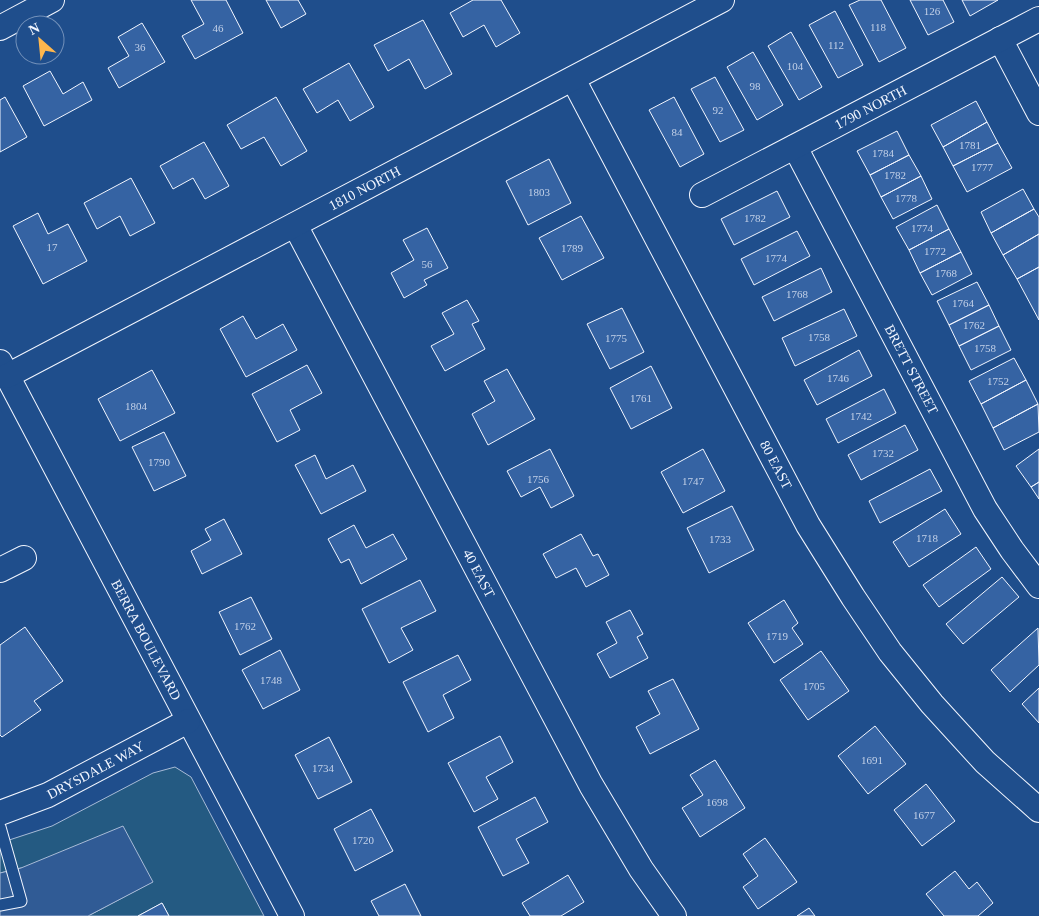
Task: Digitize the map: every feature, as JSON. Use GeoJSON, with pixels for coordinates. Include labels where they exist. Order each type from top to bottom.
{"type":"FeatureCollection","features":[{"type":"Feature","properties":{"kind":"street"},"geometry":{"type":"LineString","coordinates":[[0,28],[52,0]]}},
{"type":"Feature","properties":{"kind":"street","name":"1810 NORTH"},"geometry":{"type":"LineString","coordinates":[[4,369],[295,224],[722,0]]}},
{"type":"Feature","properties":{"kind":"street","name":"1790 NORTH"},"geometry":{"type":"LineString","coordinates":[[702,195],[1039,19]]}},
{"type":"Feature","properties":{"kind":"street"},"geometry":{"type":"LineString","coordinates":[[1000,39],[1039,113]]}},
{"type":"Feature","properties":{"kind":"street","name":"80 EAST"},"geometry":{"type":"LineString","coordinates":[[573,78],[808,525],[853,597],[890,652],[932,704],[986,762],[1039,810]]}},
{"type":"Feature","properties":{"kind":"street","name":"BRETT STREET"},"geometry":{"type":"LineString","coordinates":[[795,147],[980,501],[1012,550],[1039,586]]}},
{"type":"Feature","properties":{"kind":"street","name":"40 EAST"},"geometry":{"type":"LineString","coordinates":[[295,224],[591,785],[640,869],[674,916]]}},
{"type":"Feature","properties":{"kind":"street","name":"BERRA BOULEVARD"},"geometry":{"type":"LineString","coordinates":[[4,369],[292,916]]}},
{"type":"Feature","properties":{"kind":"street"},"geometry":{"type":"LineString","coordinates":[[0,570],[24,558]]}},
{"type":"Feature","properties":{"kind":"street","name":"DRYSDALE WAY"},"geometry":{"type":"LineString","coordinates":[[0,813],[48,795],[188,721]]}},
{"type":"Feature","properties":{"kind":"lane"},"geometry":{"type":"LineString","coordinates":[[0,827],[21,901],[0,905]]}},
{"type":"Feature","properties":{"kind":"shaded area"},"geometry":{"type":"Polygon","coordinates":[[[175,767],[191,777],[264,916],[169,916],[162,903],[138,916],[88,916],[152,882],[21,868],[0,873],[0,843],[52,826],[153,773],[175,767]]]}},
{"type":"Feature","properties":{"kind":"shaded area"},"geometry":{"type":"Polygon","coordinates":[[[123,826],[153,882],[88,916],[0,916],[0,873],[21,868],[123,826]]]}},
{"type":"Feature","properties":{"kind":"building"},"geometry":{"type":"Polygon","coordinates":[[[191,0],[226,0],[243,33],[195,59],[182,36],[204,24],[191,0]]]}},
{"type":"Feature","properties":{"kind":"building"},"geometry":{"type":"Polygon","coordinates":[[[266,0],[298,0],[306,14],[281,28],[266,0]]]}},
{"type":"Feature","properties":{"kind":"building"},"geometry":{"type":"Polygon","coordinates":[[[473,0],[501,0],[520,33],[496,47],[484,25],[463,37],[450,13],[473,0]]]}},
{"type":"Feature","properties":{"kind":"building"},"geometry":{"type":"Polygon","coordinates":[[[860,0],[881,0],[906,48],[879,62],[849,5],[860,0]]]}},
{"type":"Feature","properties":{"kind":"building"},"geometry":{"type":"Polygon","coordinates":[[[910,0],[943,0],[954,22],[928,35],[910,0]]]}},
{"type":"Feature","properties":{"kind":"building"},"geometry":{"type":"Polygon","coordinates":[[[962,0],[998,0],[970,16],[962,0]]]}},
{"type":"Feature","properties":{"kind":"building"},"geometry":{"type":"Polygon","coordinates":[[[835,11],[863,65],[838,78],[809,25],[835,11]]]}},
{"type":"Feature","properties":{"kind":"building"},"geometry":{"type":"Polygon","coordinates":[[[423,20],[452,74],[425,89],[409,59],[388,71],[374,45],[423,20]]]}},
{"type":"Feature","properties":{"kind":"building"},"geometry":{"type":"Polygon","coordinates":[[[142,23],[165,62],[119,88],[108,68],[129,56],[118,37],[142,23]]]}},
{"type":"Feature","properties":{"kind":"building"},"geometry":{"type":"Polygon","coordinates":[[[791,32],[822,87],[799,100],[768,46],[791,32]]]}},
{"type":"Feature","properties":{"kind":"building"},"geometry":{"type":"Polygon","coordinates":[[[753,52],[783,105],[757,120],[727,67],[753,52]]]}},
{"type":"Feature","properties":{"kind":"building"},"geometry":{"type":"Polygon","coordinates":[[[349,63],[374,107],[350,121],[338,100],[317,113],[303,89],[349,63]]]}},
{"type":"Feature","properties":{"kind":"building"},"geometry":{"type":"Polygon","coordinates":[[[50,71],[63,94],[83,82],[92,100],[44,126],[23,86],[50,71]]]}},
{"type":"Feature","properties":{"kind":"building"},"geometry":{"type":"Polygon","coordinates":[[[715,77],[744,130],[720,142],[691,89],[715,77]]]}},
{"type":"Feature","properties":{"kind":"building"},"geometry":{"type":"Polygon","coordinates":[[[5,97],[27,137],[0,152],[0,100],[5,97]]]}},
{"type":"Feature","properties":{"kind":"building"},"geometry":{"type":"Polygon","coordinates":[[[276,97],[307,151],[281,166],[264,137],[241,149],[227,125],[276,97]]]}},
{"type":"Feature","properties":{"kind":"building"},"geometry":{"type":"Polygon","coordinates":[[[674,97],[704,154],[680,167],[649,110],[674,97]]]}},
{"type":"Feature","properties":{"kind":"building"},"geometry":{"type":"Polygon","coordinates":[[[976,101],[987,122],[943,147],[931,125],[976,101]]]}},
{"type":"Feature","properties":{"kind":"building"},"geometry":{"type":"Polygon","coordinates":[[[987,122],[998,143],[953,166],[943,147],[987,122]]]}},
{"type":"Feature","properties":{"kind":"building"},"geometry":{"type":"Polygon","coordinates":[[[897,131],[909,155],[870,175],[857,151],[897,131]]]}},
{"type":"Feature","properties":{"kind":"building"},"geometry":{"type":"Polygon","coordinates":[[[204,142],[229,186],[205,199],[193,178],[173,189],[160,166],[204,142]]]}},
{"type":"Feature","properties":{"kind":"building"},"geometry":{"type":"Polygon","coordinates":[[[998,143],[1012,168],[967,192],[953,166],[998,143]]]}},
{"type":"Feature","properties":{"kind":"building"},"geometry":{"type":"Polygon","coordinates":[[[909,155],[921,176],[881,197],[870,175],[909,155]]]}},
{"type":"Feature","properties":{"kind":"building"},"geometry":{"type":"Polygon","coordinates":[[[549,159],[571,203],[528,225],[506,181],[549,159]]]}},
{"type":"Feature","properties":{"kind":"building"},"geometry":{"type":"Polygon","coordinates":[[[921,176],[932,199],[893,219],[881,197],[921,176]]]}},
{"type":"Feature","properties":{"kind":"building"},"geometry":{"type":"Polygon","coordinates":[[[131,178],[155,223],[130,236],[120,216],[97,229],[84,203],[131,178]]]}},
{"type":"Feature","properties":{"kind":"building"},"geometry":{"type":"Polygon","coordinates":[[[1023,189],[1034,209],[991,233],[981,212],[1023,189]]]}},
{"type":"Feature","properties":{"kind":"building"},"geometry":{"type":"Polygon","coordinates":[[[777,191],[790,217],[734,245],[721,219],[777,191]]]}},
{"type":"Feature","properties":{"kind":"building"},"geometry":{"type":"Polygon","coordinates":[[[937,205],[949,229],[909,250],[896,227],[937,205]]]}},
{"type":"Feature","properties":{"kind":"building"},"geometry":{"type":"Polygon","coordinates":[[[1034,209],[1039,217],[1039,234],[1003,255],[991,233],[1034,209]]]}},
{"type":"Feature","properties":{"kind":"building"},"geometry":{"type":"Polygon","coordinates":[[[38,213],[48,234],[68,224],[87,261],[43,284],[13,226],[38,213]]]}},
{"type":"Feature","properties":{"kind":"building"},"geometry":{"type":"Polygon","coordinates":[[[581,216],[604,258],[562,280],[539,238],[581,216]]]}},
{"type":"Feature","properties":{"kind":"building"},"geometry":{"type":"Polygon","coordinates":[[[427,228],[448,268],[424,280],[427,285],[404,298],[391,273],[414,260],[403,240],[427,228]]]}},
{"type":"Feature","properties":{"kind":"building"},"geometry":{"type":"Polygon","coordinates":[[[949,229],[961,252],[920,273],[909,250],[949,229]]]}},
{"type":"Feature","properties":{"kind":"building"},"geometry":{"type":"Polygon","coordinates":[[[797,231],[810,256],[754,285],[741,259],[797,231]]]}},
{"type":"Feature","properties":{"kind":"building"},"geometry":{"type":"Polygon","coordinates":[[[1039,234],[1039,267],[1017,279],[1003,255],[1039,234]]]}},
{"type":"Feature","properties":{"kind":"building"},"geometry":{"type":"Polygon","coordinates":[[[961,252],[972,274],[932,295],[920,273],[961,252]]]}},
{"type":"Feature","properties":{"kind":"building"},"geometry":{"type":"Polygon","coordinates":[[[1039,267],[1039,320],[1017,279],[1039,267]]]}},
{"type":"Feature","properties":{"kind":"building"},"geometry":{"type":"Polygon","coordinates":[[[821,268],[832,292],[774,321],[762,297],[821,268]]]}},
{"type":"Feature","properties":{"kind":"building"},"geometry":{"type":"Polygon","coordinates":[[[977,282],[989,305],[949,325],[937,301],[977,282]]]}},
{"type":"Feature","properties":{"kind":"building"},"geometry":{"type":"Polygon","coordinates":[[[467,300],[479,321],[472,324],[485,349],[445,371],[431,346],[454,334],[442,313],[467,300]]]}},
{"type":"Feature","properties":{"kind":"building"},"geometry":{"type":"Polygon","coordinates":[[[989,305],[999,326],[959,346],[949,325],[989,305]]]}},
{"type":"Feature","properties":{"kind":"building"},"geometry":{"type":"Polygon","coordinates":[[[622,308],[644,352],[610,369],[587,324],[622,308]]]}},
{"type":"Feature","properties":{"kind":"building"},"geometry":{"type":"Polygon","coordinates":[[[844,309],[857,336],[795,366],[782,338],[844,309]]]}},
{"type":"Feature","properties":{"kind":"building"},"geometry":{"type":"Polygon","coordinates":[[[243,316],[256,339],[283,324],[297,350],[246,377],[220,329],[243,316]]]}},
{"type":"Feature","properties":{"kind":"building"},"geometry":{"type":"Polygon","coordinates":[[[999,326],[1011,350],[971,370],[959,346],[999,326]]]}},
{"type":"Feature","properties":{"kind":"building"},"geometry":{"type":"Polygon","coordinates":[[[859,350],[872,376],[817,405],[804,380],[859,350]]]}},
{"type":"Feature","properties":{"kind":"building"},"geometry":{"type":"Polygon","coordinates":[[[1014,358],[1026,380],[981,404],[969,381],[1014,358]]]}},
{"type":"Feature","properties":{"kind":"building"},"geometry":{"type":"Polygon","coordinates":[[[307,365],[322,393],[290,410],[300,430],[277,442],[252,394],[307,365]]]}},
{"type":"Feature","properties":{"kind":"building"},"geometry":{"type":"Polygon","coordinates":[[[651,366],[672,408],[631,429],[610,388],[651,366]]]}},
{"type":"Feature","properties":{"kind":"building"},"geometry":{"type":"Polygon","coordinates":[[[507,369],[535,419],[488,445],[472,414],[495,401],[484,381],[507,369]]]}},
{"type":"Feature","properties":{"kind":"building"},"geometry":{"type":"Polygon","coordinates":[[[152,370],[175,413],[120,441],[98,399],[152,370]]]}},
{"type":"Feature","properties":{"kind":"building"},"geometry":{"type":"Polygon","coordinates":[[[1026,380],[1038,404],[993,428],[981,404],[1026,380]]]}},
{"type":"Feature","properties":{"kind":"building"},"geometry":{"type":"Polygon","coordinates":[[[884,389],[896,413],[838,443],[826,419],[884,389]]]}},
{"type":"Feature","properties":{"kind":"building"},"geometry":{"type":"Polygon","coordinates":[[[1038,404],[1039,432],[1004,450],[993,428],[1038,404]]]}},
{"type":"Feature","properties":{"kind":"building"},"geometry":{"type":"Polygon","coordinates":[[[905,425],[918,450],[861,480],[848,455],[905,425]]]}},
{"type":"Feature","properties":{"kind":"building"},"geometry":{"type":"Polygon","coordinates":[[[164,432],[186,476],[154,491],[132,447],[164,432]]]}},
{"type":"Feature","properties":{"kind":"building"},"geometry":{"type":"Polygon","coordinates":[[[550,449],[574,496],[551,508],[540,487],[521,497],[507,471],[550,449]]]}},
{"type":"Feature","properties":{"kind":"building"},"geometry":{"type":"Polygon","coordinates":[[[703,449],[725,491],[683,513],[661,472],[703,449]]]}},
{"type":"Feature","properties":{"kind":"building"},"geometry":{"type":"Polygon","coordinates":[[[1039,449],[1039,482],[1031,487],[1016,466],[1039,449]]]}},
{"type":"Feature","properties":{"kind":"building"},"geometry":{"type":"Polygon","coordinates":[[[315,455],[326,479],[353,465],[366,491],[321,514],[295,465],[315,455]]]}},
{"type":"Feature","properties":{"kind":"building"},"geometry":{"type":"Polygon","coordinates":[[[930,469],[942,491],[880,523],[869,501],[930,469]]]}},
{"type":"Feature","properties":{"kind":"building"},"geometry":{"type":"Polygon","coordinates":[[[1039,482],[1039,499],[1031,487],[1039,482]]]}},
{"type":"Feature","properties":{"kind":"building"},"geometry":{"type":"Polygon","coordinates":[[[732,506],[754,550],[709,573],[687,528],[732,506]]]}},
{"type":"Feature","properties":{"kind":"building"},"geometry":{"type":"Polygon","coordinates":[[[945,509],[961,534],[909,567],[893,542],[945,509]]]}},
{"type":"Feature","properties":{"kind":"building"},"geometry":{"type":"Polygon","coordinates":[[[224,519],[242,554],[202,574],[191,551],[211,540],[205,529],[224,519]]]}},
{"type":"Feature","properties":{"kind":"building"},"geometry":{"type":"Polygon","coordinates":[[[354,525],[366,548],[393,534],[407,559],[361,584],[349,559],[341,563],[328,539],[354,525]]]}},
{"type":"Feature","properties":{"kind":"building"},"geometry":{"type":"Polygon","coordinates":[[[581,534],[593,556],[598,554],[609,575],[586,587],[576,568],[556,578],[543,554],[581,534]]]}},
{"type":"Feature","properties":{"kind":"building"},"geometry":{"type":"Polygon","coordinates":[[[976,547],[991,569],[939,607],[923,585],[976,547]]]}},
{"type":"Feature","properties":{"kind":"building"},"geometry":{"type":"Polygon","coordinates":[[[1002,577],[1019,597],[963,644],[946,624],[1002,577]]]}},
{"type":"Feature","properties":{"kind":"building"},"geometry":{"type":"Polygon","coordinates":[[[420,580],[436,611],[401,628],[413,650],[389,663],[362,609],[420,580]]]}},
{"type":"Feature","properties":{"kind":"building"},"geometry":{"type":"Polygon","coordinates":[[[251,597],[272,639],[240,655],[219,612],[251,597]]]}},
{"type":"Feature","properties":{"kind":"building"},"geometry":{"type":"Polygon","coordinates":[[[784,600],[798,623],[792,628],[803,644],[774,663],[748,623],[784,600]]]}},
{"type":"Feature","properties":{"kind":"building"},"geometry":{"type":"Polygon","coordinates":[[[630,610],[643,634],[637,637],[648,658],[610,678],[597,654],[617,643],[606,622],[630,610]]]}},
{"type":"Feature","properties":{"kind":"building"},"geometry":{"type":"Polygon","coordinates":[[[25,627],[63,681],[34,701],[41,710],[2,737],[0,735],[0,645],[25,627]]]}},
{"type":"Feature","properties":{"kind":"building"},"geometry":{"type":"Polygon","coordinates":[[[1038,628],[1039,665],[1010,692],[991,670],[1038,628]]]}},
{"type":"Feature","properties":{"kind":"building"},"geometry":{"type":"Polygon","coordinates":[[[280,650],[300,690],[263,709],[242,670],[280,650]]]}},
{"type":"Feature","properties":{"kind":"building"},"geometry":{"type":"Polygon","coordinates":[[[821,651],[849,691],[808,720],[780,680],[821,651]]]}},
{"type":"Feature","properties":{"kind":"building"},"geometry":{"type":"Polygon","coordinates":[[[458,655],[471,680],[443,695],[454,718],[428,732],[403,682],[458,655]]]}},
{"type":"Feature","properties":{"kind":"building"},"geometry":{"type":"Polygon","coordinates":[[[673,679],[699,729],[650,754],[636,727],[660,714],[648,691],[673,679]]]}},
{"type":"Feature","properties":{"kind":"building"},"geometry":{"type":"Polygon","coordinates":[[[1039,688],[1039,723],[1022,704],[1039,688]]]}},
{"type":"Feature","properties":{"kind":"building"},"geometry":{"type":"Polygon","coordinates":[[[875,726],[906,764],[868,794],[838,756],[875,726]]]}},
{"type":"Feature","properties":{"kind":"building"},"geometry":{"type":"Polygon","coordinates":[[[500,736],[513,762],[486,777],[498,799],[474,812],[448,763],[500,736]]]}},
{"type":"Feature","properties":{"kind":"building"},"geometry":{"type":"Polygon","coordinates":[[[329,737],[352,782],[318,799],[295,755],[329,737]]]}},
{"type":"Feature","properties":{"kind":"building"},"geometry":{"type":"Polygon","coordinates":[[[715,760],[745,808],[700,837],[682,808],[703,795],[690,775],[715,760]]]}},
{"type":"Feature","properties":{"kind":"building"},"geometry":{"type":"Polygon","coordinates":[[[926,784],[955,821],[922,846],[894,810],[926,784]]]}},
{"type":"Feature","properties":{"kind":"building"},"geometry":{"type":"Polygon","coordinates":[[[535,797],[548,822],[516,839],[529,863],[503,876],[478,827],[535,797]]]}},
{"type":"Feature","properties":{"kind":"building"},"geometry":{"type":"Polygon","coordinates":[[[371,809],[393,851],[355,871],[334,829],[371,809]]]}},
{"type":"Feature","properties":{"kind":"building"},"geometry":{"type":"Polygon","coordinates":[[[765,838],[797,882],[758,909],[743,887],[758,876],[743,854],[765,838]]]}},
{"type":"Feature","properties":{"kind":"building"},"geometry":{"type":"Polygon","coordinates":[[[955,871],[969,889],[977,882],[993,903],[978,916],[944,916],[926,894],[955,871]]]}},
{"type":"Feature","properties":{"kind":"building"},"geometry":{"type":"Polygon","coordinates":[[[568,875],[584,902],[561,916],[530,916],[522,903],[568,875]]]}},
{"type":"Feature","properties":{"kind":"building"},"geometry":{"type":"Polygon","coordinates":[[[405,884],[421,916],[379,916],[371,901],[405,884]]]}},
{"type":"Feature","properties":{"kind":"building"},"geometry":{"type":"Polygon","coordinates":[[[162,903],[169,916],[138,916],[162,903]]]}},
{"type":"Feature","properties":{"kind":"building"},"geometry":{"type":"Polygon","coordinates":[[[809,908],[815,916],[797,916],[809,908]]]}}]}
